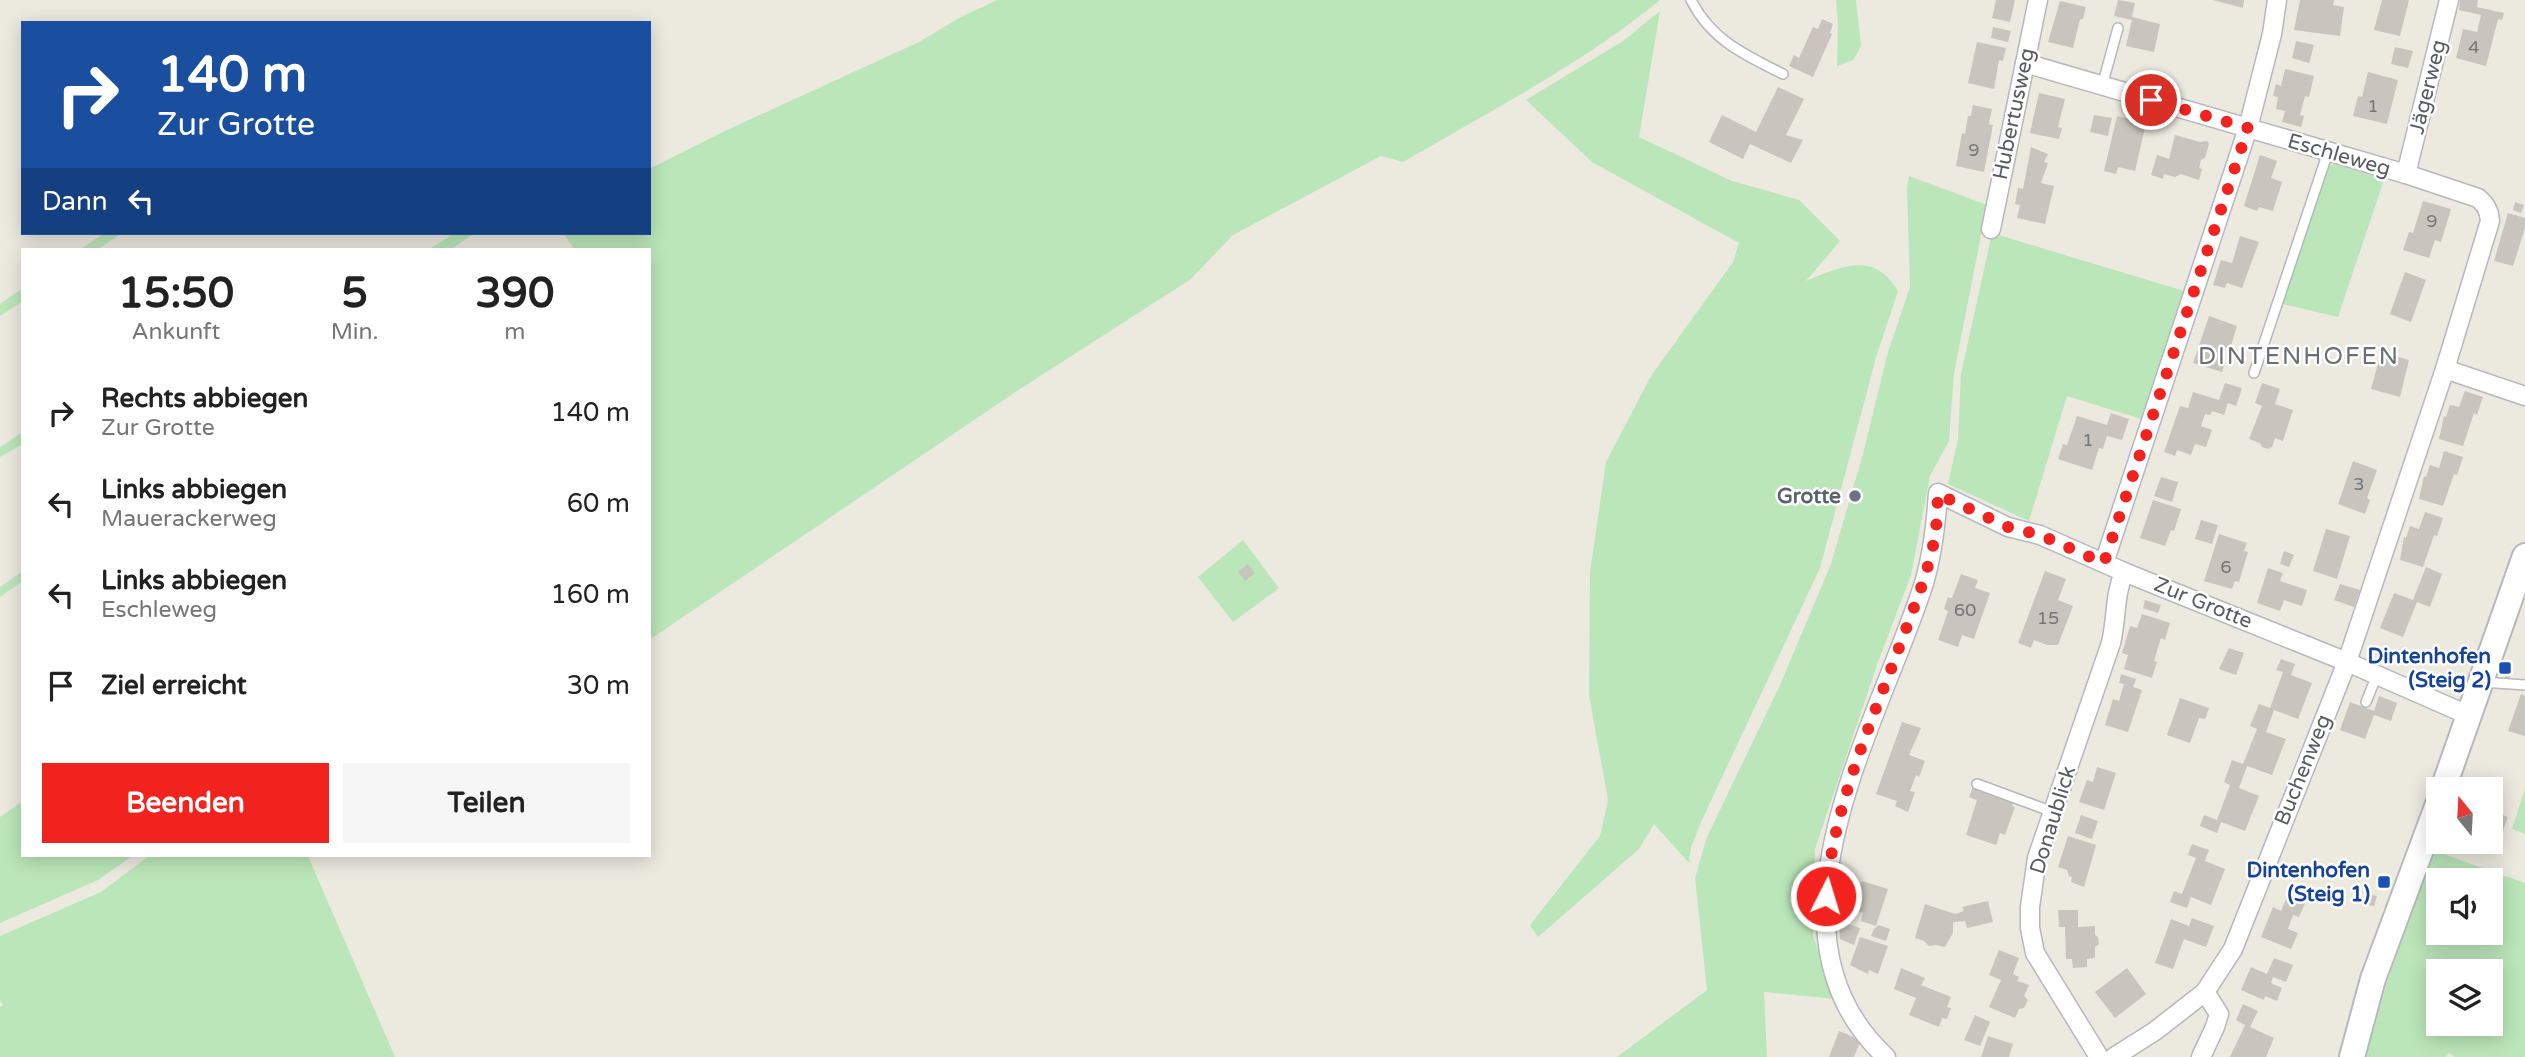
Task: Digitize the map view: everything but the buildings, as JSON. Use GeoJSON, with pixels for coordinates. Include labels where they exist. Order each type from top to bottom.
{"type":"FeatureCollection","features":[{"type":"Feature","properties":{"kind":"main road"},"geometry":{"type":"LineString","coordinates":[[2447,777],[2525,556]]}},
{"type":"Feature","properties":{"kind":"main road"},"geometry":{"type":"LineString","coordinates":[[2351,1057],[2374,979],[2426,837]]}},
{"type":"Feature","properties":{"kind":"street","name":"Hubertusweg"},"geometry":{"type":"LineString","coordinates":[[1990,229],[2038,0]]}},
{"type":"Feature","properties":{"kind":"street"},"geometry":{"type":"LineString","coordinates":[[2104,563],[2248,128],[2272,34],[2277,0]]}},
{"type":"Feature","properties":{"kind":"street","name":"Jägerweg"},"geometry":{"type":"LineString","coordinates":[[2406,174],[2449,0]]}},
{"type":"Feature","properties":{"kind":"street","name":"Eschleweg"},"geometry":{"type":"LineString","coordinates":[[2025,63],[2406,174],[2478,198],[2486,205],[2490,221],[2445,369],[2347,662]]}},
{"type":"Feature","properties":{"kind":"street"},"geometry":{"type":"LineString","coordinates":[[2445,369],[2525,396]]}},
{"type":"Feature","properties":{"kind":"street","name":"Zur Grotte"},"geometry":{"type":"LineString","coordinates":[[1886,1057],[1850,1010],[1833,972],[1826,932],[1829,857],[1861,750],[1924,583],[1934,544],[1938,494],[2008,527],[2040,535],[2468,715]]}},
{"type":"Feature","properties":{"kind":"street","name":"Donaublick"},"geometry":{"type":"LineString","coordinates":[[2099,1057],[2035,953],[2030,928],[2031,895],[2038,858],[2111,643],[2116,622],[2116,591],[2124,572]]}},
{"type":"Feature","properties":{"kind":"street","name":"Buchenweg"},"geometry":{"type":"LineString","coordinates":[[2115,1057],[2155,1031],[2205,992],[2234,949],[2347,662]]}},
{"type":"Feature","properties":{"kind":"street"},"geometry":{"type":"LineString","coordinates":[[2201,1057],[2218,1014],[2205,992]]}},
{"type":"Feature","properties":{"kind":"lane"},"geometry":{"type":"LineString","coordinates":[[1691,0],[1715,33],[1734,50],[1783,74]]}},
{"type":"Feature","properties":{"kind":"lane"},"geometry":{"type":"LineString","coordinates":[[2102,86],[2118,28]]}},
{"type":"Feature","properties":{"kind":"lane"},"geometry":{"type":"LineString","coordinates":[[2254,373],[2328,152]]}},
{"type":"Feature","properties":{"kind":"lane"},"geometry":{"type":"LineString","coordinates":[[2366,702],[2377,675]]}},
{"type":"Feature","properties":{"kind":"lane"},"geometry":{"type":"LineString","coordinates":[[2480,682],[2525,685]]}},
{"type":"Feature","properties":{"kind":"lane"},"geometry":{"type":"LineString","coordinates":[[1977,784],[2053,812]]}},
{"type":"Feature","properties":{"kind":"green space"},"geometry":{"type":"Polygon","coordinates":[[[997,0],[1660,0],[1567,66],[1403,162],[1381,156],[1233,235],[1191,279],[1020,389],[651,639],[651,248],[574,248],[564,235],[651,235],[651,168],[919,42],[959,18],[997,0]]]}},
{"type":"Feature","properties":{"kind":"green space"},"geometry":{"type":"Polygon","coordinates":[[[1836,0],[1856,0],[1861,46],[1853,60],[1837,66],[1838,24],[1836,0]]]}},
{"type":"Feature","properties":{"kind":"green space"},"geometry":{"type":"Polygon","coordinates":[[[1660,11],[1639,137],[1732,181],[1799,200],[1840,241],[1806,281],[1844,267],[1868,266],[1889,278],[1898,291],[1877,354],[1820,568],[1701,822],[1691,848],[1689,863],[1654,824],[1639,849],[1538,937],[1530,925],[1600,836],[1608,800],[1589,695],[1590,572],[1606,462],[1651,376],[1733,262],[1739,243],[1592,162],[1526,100],[1623,41],[1660,11]]]}},
{"type":"Feature","properties":{"kind":"green space"},"geometry":{"type":"Polygon","coordinates":[[[2341,162],[2385,177],[2338,317],[2283,304],[2325,172],[2329,166],[2341,162]]]}},
{"type":"Feature","properties":{"kind":"green space"},"geometry":{"type":"Polygon","coordinates":[[[1909,176],[1987,205],[1954,373],[1949,441],[1930,476],[1911,575],[1878,662],[1815,849],[1813,936],[1836,999],[1764,992],[1767,1057],[1617,1057],[1707,990],[1695,878],[1707,837],[1780,685],[1831,564],[1863,454],[1888,352],[1910,287],[1907,189],[1909,176]]]}},
{"type":"Feature","properties":{"kind":"green space"},"geometry":{"type":"Polygon","coordinates":[[[1992,233],[2184,291],[2141,419],[2067,396],[2029,521],[1948,484],[1958,439],[1961,374],[1992,233]]]}},
{"type":"Feature","properties":{"kind":"green space"},"geometry":{"type":"Polygon","coordinates":[[[102,235],[119,235],[100,248],[82,248],[102,235]]]}},
{"type":"Feature","properties":{"kind":"green space"},"geometry":{"type":"Polygon","coordinates":[[[452,235],[472,235],[453,248],[431,248],[452,235]]]}},
{"type":"Feature","properties":{"kind":"green space"},"geometry":{"type":"Polygon","coordinates":[[[21,289],[21,302],[0,316],[0,304],[21,289]]]}},
{"type":"Feature","properties":{"kind":"green space"},"geometry":{"type":"Polygon","coordinates":[[[21,433],[21,445],[0,457],[0,447],[21,433]]]}},
{"type":"Feature","properties":{"kind":"green space"},"geometry":{"type":"Polygon","coordinates":[[[1243,540],[1279,588],[1233,622],[1198,577],[1243,540]]]}},
{"type":"Feature","properties":{"kind":"green space"},"geometry":{"type":"Polygon","coordinates":[[[21,572],[21,582],[0,597],[0,587],[21,572]]]}},
{"type":"Feature","properties":{"kind":"green space"},"geometry":{"type":"Polygon","coordinates":[[[2525,788],[2525,834],[2512,829],[2525,788]]]}},
{"type":"Feature","properties":{"kind":"green space"},"geometry":{"type":"Polygon","coordinates":[[[21,802],[21,857],[131,857],[98,880],[0,923],[0,817],[21,802]]]}},
{"type":"Feature","properties":{"kind":"green space"},"geometry":{"type":"Polygon","coordinates":[[[2434,854],[2443,854],[2483,868],[2429,868],[2434,854]]]}},
{"type":"Feature","properties":{"kind":"green space"},"geometry":{"type":"Polygon","coordinates":[[[148,857],[308,857],[395,1057],[0,1057],[0,1007],[3,1005],[0,1000],[0,936],[101,892],[148,857]]]}},
{"type":"Feature","properties":{"kind":"green space"},"geometry":{"type":"Polygon","coordinates":[[[2426,875],[2426,945],[2503,945],[2503,875],[2525,883],[2525,1057],[2455,1057],[2449,1053],[2446,1057],[2366,1057],[2389,976],[2426,875]]]}},
{"type":"Feature","properties":{"kind":"place","name":"Grotte"},"geometry":{"type":"Point","coordinates":[1855,496]}},
{"type":"Feature","properties":{"kind":"place","name":"Dintenhofen (Steig 2)"},"geometry":{"type":"Point","coordinates":[2505,668]}},
{"type":"Feature","properties":{"kind":"place","name":"Dintenhofen (Steig 1)"},"geometry":{"type":"Point","coordinates":[2384,882]}},
{"type":"Feature","properties":{"kind":"district","name":"DINTENHOFEN"},"geometry":{"type":"Point","coordinates":[2299,356]}},
{"type":"Feature","properties":{"kind":"route"},"geometry":{"type":"LineString","coordinates":[[1826,896],[1829,857],[1837,825],[1861,750],[1924,583],[1934,544],[1938,494],[2008,527],[2040,535],[2104,563],[2248,128],[2151,100]]}}]}
